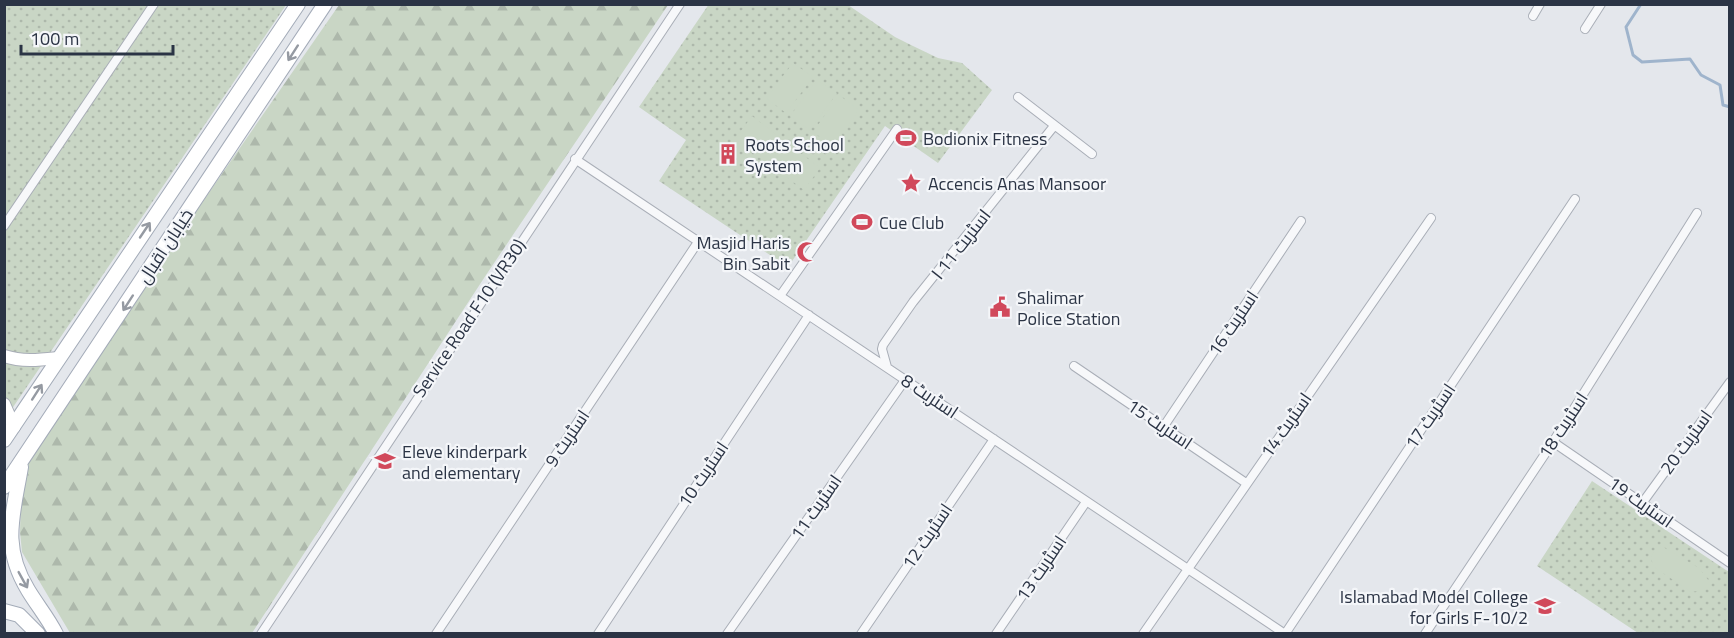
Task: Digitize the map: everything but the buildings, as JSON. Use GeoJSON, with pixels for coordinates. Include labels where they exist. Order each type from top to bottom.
{"type":"FeatureCollection","features":[{"type":"Feature","properties":{"kind":"main road","name":"خیابان اقبال"},"geometry":{"type":"LineString","coordinates":[[4,440],[298,4]]}},
{"type":"Feature","properties":{"kind":"main road","name":"خیابان اقبال"},"geometry":{"type":"LineString","coordinates":[[4,487],[325,4]]}},
{"type":"Feature","properties":{"kind":"main road"},"geometry":{"type":"LineString","coordinates":[[22,462],[10,544],[15,567],[56,633]]}},
{"type":"Feature","properties":{"kind":"main road"},"geometry":{"type":"LineString","coordinates":[[4,611],[19,615],[38,633]]}},
{"type":"Feature","properties":{"kind":"street"},"geometry":{"type":"LineString","coordinates":[[4,226],[154,4]]}},
{"type":"Feature","properties":{"kind":"street","name":"Service Road F10 (VR30)"},"geometry":{"type":"LineString","coordinates":[[261,633],[680,4]]}},
{"type":"Feature","properties":{"kind":"street"},"geometry":{"type":"LineString","coordinates":[[1533,16],[1540,4]]}},
{"type":"Feature","properties":{"kind":"street"},"geometry":{"type":"LineString","coordinates":[[1585,29],[1601,4]]}},
{"type":"Feature","properties":{"kind":"street"},"geometry":{"type":"LineString","coordinates":[[1017,97],[1092,154]]}},
{"type":"Feature","properties":{"kind":"street","name":"اسٹریٹ 11 ا"},"geometry":{"type":"LineString","coordinates":[[887,367],[883,345],[913,302],[1054,126]]}},
{"type":"Feature","properties":{"kind":"street"},"geometry":{"type":"LineString","coordinates":[[780,296],[897,129]]}},
{"type":"Feature","properties":{"kind":"street","name":"اسٹریٹ 8"},"geometry":{"type":"LineString","coordinates":[[575,159],[1086,502],[1286,633]]}},
{"type":"Feature","properties":{"kind":"street","name":"اسٹریٹ 17"},"geometry":{"type":"LineString","coordinates":[[1286,633],[1575,199]]}},
{"type":"Feature","properties":{"kind":"street","name":"اسٹریٹ 18"},"geometry":{"type":"LineString","coordinates":[[1425,633],[1553,442],[1697,213]]}},
{"type":"Feature","properties":{"kind":"street","name":"اسٹریٹ 14"},"geometry":{"type":"LineString","coordinates":[[1143,633],[1431,218]]}},
{"type":"Feature","properties":{"kind":"street","name":"اسٹریٹ 16"},"geometry":{"type":"LineString","coordinates":[[1164,426],[1301,221]]}},
{"type":"Feature","properties":{"kind":"street","name":"اسٹریٹ 9"},"geometry":{"type":"LineString","coordinates":[[436,633],[698,242]]}},
{"type":"Feature","properties":{"kind":"street","name":"اسٹریٹ 10"},"geometry":{"type":"LineString","coordinates":[[598,633],[809,315]]}},
{"type":"Feature","properties":{"kind":"street"},"geometry":{"type":"LineString","coordinates":[[4,356],[25,361],[58,358]]}},
{"type":"Feature","properties":{"kind":"street","name":"اسٹریٹ 15"},"geometry":{"type":"LineString","coordinates":[[1074,366],[1246,483]]}},
{"type":"Feature","properties":{"kind":"street","name":"اسٹریٹ 11"},"geometry":{"type":"LineString","coordinates":[[727,633],[905,380]]}},
{"type":"Feature","properties":{"kind":"street","name":"اسٹریٹ 20"},"geometry":{"type":"LineString","coordinates":[[1642,502],[1730,382]]}},
{"type":"Feature","properties":{"kind":"street"},"geometry":{"type":"LineString","coordinates":[[4,404],[14,427]]}},
{"type":"Feature","properties":{"kind":"street","name":"اسٹریٹ 12"},"geometry":{"type":"LineString","coordinates":[[861,633],[994,439]]}},
{"type":"Feature","properties":{"kind":"street","name":"اسٹریٹ 19"},"geometry":{"type":"LineString","coordinates":[[1553,442],[1730,563]]}},
{"type":"Feature","properties":{"kind":"street","name":"اسٹریٹ 13"},"geometry":{"type":"LineString","coordinates":[[996,633],[1086,502]]}},
{"type":"Feature","properties":{"kind":"green space"},"geometry":{"type":"Polygon","coordinates":[[[709,4],[848,5],[895,37],[938,58],[962,63],[992,90],[938,163],[885,126],[788,267],[659,181],[686,140],[639,107],[709,4]]]}},
{"type":"Feature","properties":{"kind":"green space"},"geometry":{"type":"Polygon","coordinates":[[[5,5],[286,5],[5,419],[5,5]]]}},
{"type":"Feature","properties":{"kind":"green space"},"geometry":{"type":"Polygon","coordinates":[[[339,5],[668,5],[486,275],[252,633],[70,633],[22,552],[20,532],[22,462],[339,5]]]}},
{"type":"Feature","properties":{"kind":"green space"},"geometry":{"type":"Polygon","coordinates":[[[793,63],[813,77],[786,113],[766,98],[793,63]]]}},
{"type":"Feature","properties":{"kind":"green space"},"geometry":{"type":"Polygon","coordinates":[[[817,80],[837,93],[810,130],[790,116],[817,80]]]}},
{"type":"Feature","properties":{"kind":"green space"},"geometry":{"type":"Polygon","coordinates":[[[839,95],[859,110],[833,146],[813,132],[839,95]]]}},
{"type":"Feature","properties":{"kind":"green space"},"geometry":{"type":"Polygon","coordinates":[[[752,116],[820,168],[804,190],[735,139],[752,116]]]}},
{"type":"Feature","properties":{"kind":"green space"},"geometry":{"type":"Polygon","coordinates":[[[1592,481],[1729,572],[1729,633],[1638,633],[1537,566],[1592,481]]]}},
{"type":"Feature","properties":{"kind":"green space"},"geometry":{"type":"Polygon","coordinates":[[[1663,547],[1699,568],[1709,581],[1704,590],[1691,592],[1654,567],[1652,554],[1663,547]]]}},
{"type":"Feature","properties":{"kind":"waterway"},"geometry":{"type":"LineString","coordinates":[[1641,4],[1626,27],[1633,55],[1642,62],[1690,59],[1701,75],[1720,85],[1723,105],[1730,107]]}},
{"type":"Feature","properties":{"kind":"place","name":"Bodionix Fitness"},"geometry":{"type":"Point","coordinates":[906,138]}},
{"type":"Feature","properties":{"kind":"place","name":"Roots School System"},"geometry":{"type":"Point","coordinates":[728,154]}},
{"type":"Feature","properties":{"kind":"place","name":"Accencis Anas Mansoor"},"geometry":{"type":"Point","coordinates":[911,183]}},
{"type":"Feature","properties":{"kind":"place","name":"Cue Club"},"geometry":{"type":"Point","coordinates":[862,222]}},
{"type":"Feature","properties":{"kind":"place","name":"Masjid Haris Bin Sabit"},"geometry":{"type":"Point","coordinates":[807,252]}},
{"type":"Feature","properties":{"kind":"place","name":"Shalimar Police Station"},"geometry":{"type":"Point","coordinates":[1000,307]}},
{"type":"Feature","properties":{"kind":"place","name":"Eleve kinderpark and elementary"},"geometry":{"type":"Point","coordinates":[385,461]}},
{"type":"Feature","properties":{"kind":"place","name":"Islamabad Model College for Girls F-10/2"},"geometry":{"type":"Point","coordinates":[1545,606]}}]}
